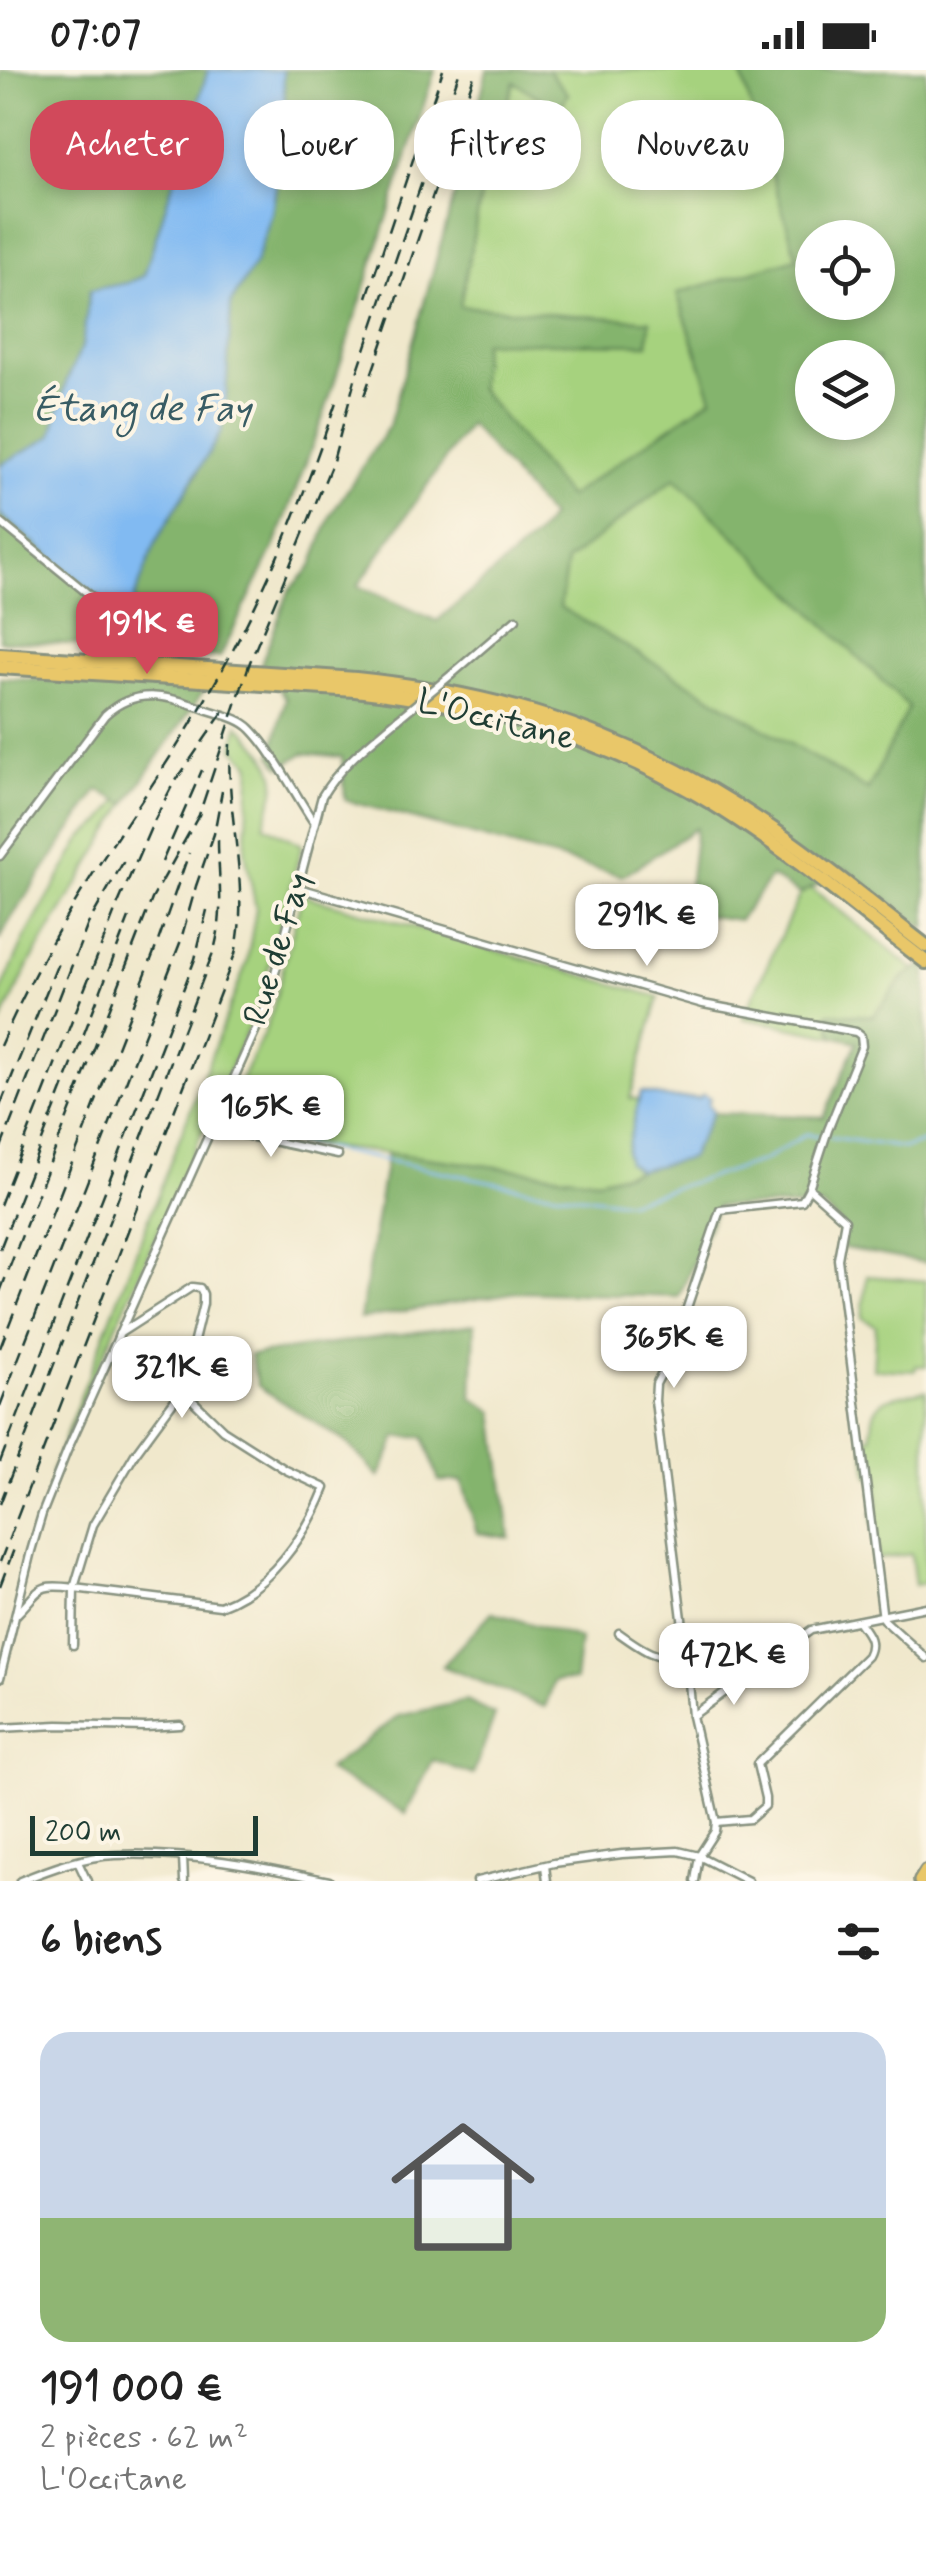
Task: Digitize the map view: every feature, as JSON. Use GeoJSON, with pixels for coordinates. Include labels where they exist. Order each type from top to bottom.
{"type":"FeatureCollection","features":[{"type":"Feature","properties":{"kind":"highway","name":"L'Occitane"},"geometry":{"type":"LineString","coordinates":[[0,655],[356,678],[460,693],[535,712],[597,733],[700,783],[769,826],[926,945]]}},
{"type":"Feature","properties":{"kind":"highway","name":"L'Occitane"},"geometry":{"type":"LineString","coordinates":[[0,667],[355,690],[456,704],[560,732],[633,761],[720,808],[926,962]]}},
{"type":"Feature","properties":{"kind":"main road"},"geometry":{"type":"LineString","coordinates":[[920,1881],[926,1872]]}},
{"type":"Feature","properties":{"kind":"street"},"geometry":{"type":"LineString","coordinates":[[0,522],[118,619],[130,645]]}},
{"type":"Feature","properties":{"kind":"street","name":"Rue de Fay"},"geometry":{"type":"LineString","coordinates":[[0,1678],[42,1514],[79,1421],[266,1007],[322,796],[333,777],[516,619]]}},
{"type":"Feature","properties":{"kind":"street"},"geometry":{"type":"LineString","coordinates":[[0,856],[105,715],[120,703],[146,695],[180,700],[246,724],[264,744],[313,822]]}},
{"type":"Feature","properties":{"kind":"street"},"geometry":{"type":"LineString","coordinates":[[299,888],[702,1004],[862,1036],[862,1046],[802,1201],[720,1210],[671,1355],[656,1384],[656,1418],[692,1716],[716,1822],[715,1831],[698,1856],[695,1881]]}},
{"type":"Feature","properties":{"kind":"street"},"geometry":{"type":"LineString","coordinates":[[211,1128],[338,1156]]}},
{"type":"Feature","properties":{"kind":"street"},"geometry":{"type":"LineString","coordinates":[[810,1188],[845,1220],[838,1260],[884,1619],[926,1658]]}},
{"type":"Feature","properties":{"kind":"street"},"geometry":{"type":"LineString","coordinates":[[73,1645],[74,1588],[93,1525],[135,1454],[182,1390],[203,1304],[200,1288],[180,1293],[118,1334]]}},
{"type":"Feature","properties":{"kind":"street"},"geometry":{"type":"LineString","coordinates":[[16,1615],[43,1587],[53,1586],[220,1606],[238,1600],[283,1560],[316,1510],[325,1488],[286,1470],[223,1430],[182,1390]]}},
{"type":"Feature","properties":{"kind":"street"},"geometry":{"type":"LineString","coordinates":[[692,1716],[811,1630],[926,1607]]}},
{"type":"Feature","properties":{"kind":"street"},"geometry":{"type":"LineString","coordinates":[[716,1822],[750,1819],[765,1806],[757,1764],[867,1656],[872,1647],[870,1637],[858,1621]]}},
{"type":"Feature","properties":{"kind":"street"},"geometry":{"type":"LineString","coordinates":[[618,1633],[664,1659],[687,1658]]}},
{"type":"Feature","properties":{"kind":"street"},"geometry":{"type":"LineString","coordinates":[[0,1728],[180,1725]]}},
{"type":"Feature","properties":{"kind":"street"},"geometry":{"type":"LineString","coordinates":[[477,1881],[622,1854],[678,1851],[698,1856],[748,1881]]}},
{"type":"Feature","properties":{"kind":"street"},"geometry":{"type":"LineString","coordinates":[[20,1881],[114,1855],[236,1862],[329,1881]]}},
{"type":"Feature","properties":{"kind":"street"},"geometry":{"type":"LineString","coordinates":[[182,1856],[184,1881]]}},
{"type":"Feature","properties":{"kind":"street"},"geometry":{"type":"LineString","coordinates":[[78,1862],[87,1881]]}},
{"type":"Feature","properties":{"kind":"street"},"geometry":{"type":"LineString","coordinates":[[545,1866],[547,1881]]}},
{"type":"Feature","properties":{"kind":"street"},"geometry":{"type":"LineString","coordinates":[[264,1881],[266,1868]]}},
{"type":"Feature","properties":{"kind":"green space"},"geometry":{"type":"Polygon","coordinates":[[[0,70],[208,70],[199,100],[30,100],[30,190],[171,190],[144,276],[90,290],[82,347],[67,380],[52,437],[0,465],[0,70]]]}},
{"type":"Feature","properties":{"kind":"green space"},"geometry":{"type":"Polygon","coordinates":[[[283,70],[435,70],[425,100],[414,100],[414,135],[325,411],[276,543],[220,657],[0,641],[0,514],[119,614],[134,599],[156,541],[198,473],[226,398],[231,303],[255,263],[275,190],[394,190],[394,100],[285,100],[283,70]]]}},
{"type":"Feature","properties":{"kind":"green space"},"geometry":{"type":"Polygon","coordinates":[[[487,70],[548,70],[568,94],[565,100],[543,100],[514,82],[508,100],[480,100],[487,70]]]}},
{"type":"Feature","properties":{"kind":"green space"},"geometry":{"type":"Polygon","coordinates":[[[548,70],[740,70],[749,100],[601,100],[601,190],[776,190],[795,261],[712,398],[568,498],[479,388],[483,341],[648,344],[650,321],[459,307],[482,190],[581,190],[581,100],[508,100],[515,81],[568,94],[548,70]]]}},
{"type":"Feature","properties":{"kind":"green space"},"geometry":{"type":"Polygon","coordinates":[[[740,70],[926,70],[926,929],[846,869],[800,894],[771,877],[739,920],[686,913],[696,828],[623,876],[345,800],[342,757],[304,753],[281,767],[272,755],[286,698],[261,664],[289,591],[312,566],[331,515],[389,426],[456,190],[482,190],[460,306],[650,321],[648,344],[483,342],[479,388],[568,497],[712,398],[677,293],[795,259],[795,320],[895,320],[895,220],[795,220],[795,251],[776,190],[784,190],[784,100],[749,100],[740,70]],[[469,424],[358,586],[437,621],[537,535],[550,517],[469,424]],[[675,478],[567,561],[560,607],[868,790],[909,707],[675,478]]]}},
{"type":"Feature","properties":{"kind":"green space"},"geometry":{"type":"Polygon","coordinates":[[[675,478],[909,706],[868,791],[559,607],[567,561],[675,478]]]}},
{"type":"Feature","properties":{"kind":"green space"},"geometry":{"type":"Polygon","coordinates":[[[0,678],[205,689],[126,804],[98,790],[0,940],[0,678]]]}},
{"type":"Feature","properties":{"kind":"green space"},"geometry":{"type":"Polygon","coordinates":[[[238,725],[263,752],[275,777],[264,825],[302,845],[259,1003],[51,1474],[247,962],[256,909],[245,851],[251,765],[234,748],[238,725]]]}},
{"type":"Feature","properties":{"kind":"green space"},"geometry":{"type":"Polygon","coordinates":[[[119,800],[126,804],[30,963],[0,1025],[0,994],[24,940],[82,838],[101,823],[119,800]]]}},
{"type":"Feature","properties":{"kind":"green space"},"geometry":{"type":"Polygon","coordinates":[[[811,888],[915,970],[904,977],[873,1016],[829,1014],[833,1036],[743,1018],[800,894],[811,888]]]}},
{"type":"Feature","properties":{"kind":"green space"},"geometry":{"type":"Polygon","coordinates":[[[302,895],[659,997],[630,1098],[713,1113],[690,1158],[597,1180],[214,1136],[264,1033],[302,895]]]}},
{"type":"Feature","properties":{"kind":"green space"},"geometry":{"type":"Polygon","coordinates":[[[926,962],[926,1263],[843,1248],[841,1224],[822,1206],[717,1206],[679,1297],[517,1292],[360,1319],[387,1153],[597,1180],[690,1158],[713,1113],[824,1117],[857,1042],[833,1036],[828,1013],[873,1016],[904,977],[926,962]]]}},
{"type":"Feature","properties":{"kind":"green space"},"geometry":{"type":"Polygon","coordinates":[[[867,1276],[926,1281],[926,1366],[916,1366],[915,1371],[873,1369],[876,1326],[862,1318],[867,1276]]]}},
{"type":"Feature","properties":{"kind":"green space"},"geometry":{"type":"Polygon","coordinates":[[[475,1324],[472,1398],[494,1412],[510,1538],[477,1533],[462,1481],[439,1481],[424,1437],[397,1437],[379,1477],[347,1443],[258,1386],[250,1355],[475,1324]]]}},
{"type":"Feature","properties":{"kind":"green space"},"geometry":{"type":"Polygon","coordinates":[[[926,1390],[926,1583],[915,1585],[911,1554],[878,1559],[872,1513],[878,1505],[876,1482],[868,1476],[864,1439],[872,1437],[872,1422],[879,1405],[893,1397],[926,1390]]]}},
{"type":"Feature","properties":{"kind":"green space"},"geometry":{"type":"Polygon","coordinates":[[[492,1612],[580,1639],[575,1680],[554,1681],[545,1707],[442,1666],[492,1612]]]}},
{"type":"Feature","properties":{"kind":"green space"},"geometry":{"type":"Polygon","coordinates":[[[466,1701],[495,1715],[473,1775],[433,1760],[406,1813],[327,1770],[399,1716],[466,1701]]]}},
{"type":"Feature","properties":{"kind":"water","name":"Étang de Fay"},"geometry":{"type":"Polygon","coordinates":[[[208,70],[283,70],[285,100],[244,100],[244,190],[275,190],[255,263],[231,303],[221,432],[156,541],[134,599],[137,625],[0,514],[0,465],[52,436],[67,380],[82,347],[90,290],[144,276],[171,190],[224,190],[224,100],[199,100],[208,70]]]}},
{"type":"Feature","properties":{"kind":"water"},"geometry":{"type":"Polygon","coordinates":[[[641,1092],[670,1098],[699,1098],[703,1094],[710,1098],[708,1104],[713,1112],[690,1158],[638,1170],[628,1162],[626,1152],[641,1092]]]}},
{"type":"Feature","properties":{"kind":"waterway"},"geometry":{"type":"LineString","coordinates":[[202,1123],[209,1125]]}},
{"type":"Feature","properties":{"kind":"waterway"},"geometry":{"type":"LineString","coordinates":[[274,1138],[533,1190],[627,1202],[763,1161],[806,1134],[821,1136]]}},
{"type":"Feature","properties":{"kind":"waterway"},"geometry":{"type":"LineString","coordinates":[[829,1137],[905,1148],[926,1141]]}},
{"type":"Feature","properties":{"kind":"railway"},"geometry":{"type":"LineString","coordinates":[[367,297],[443,70]]}},
{"type":"Feature","properties":{"kind":"railway"},"geometry":{"type":"LineString","coordinates":[[0,1292],[152,899],[199,815],[250,662],[333,461],[356,376],[460,70]]}},
{"type":"Feature","properties":{"kind":"railway"},"geometry":{"type":"LineString","coordinates":[[364,396],[476,70]]}},
{"type":"Feature","properties":{"kind":"railway"},"geometry":{"type":"LineString","coordinates":[[0,1046],[64,921],[190,726],[244,628],[294,517],[336,402]]}},
{"type":"Feature","properties":{"kind":"railway"},"geometry":{"type":"LineString","coordinates":[[0,1205],[153,823],[171,788],[227,706]]}},
{"type":"Feature","properties":{"kind":"railway"},"geometry":{"type":"LineString","coordinates":[[0,1562],[235,954],[240,902],[230,744]]}},
{"type":"Feature","properties":{"kind":"railway"},"geometry":{"type":"LineString","coordinates":[[162,862],[202,770]]}},
{"type":"Feature","properties":{"kind":"railway"},"geometry":{"type":"LineString","coordinates":[[0,1406],[180,943],[214,834],[222,791]]}},
{"type":"Feature","properties":{"kind":"railway"},"geometry":{"type":"LineString","coordinates":[[0,1504],[214,950],[220,908],[218,839]]}},
{"type":"Feature","properties":{"kind":"railway"},"geometry":{"type":"LineString","coordinates":[[0,1348],[189,853]]}},
{"type":"Feature","properties":{"kind":"railway"},"geometry":{"type":"LineString","coordinates":[[0,1150],[88,924],[124,861]]}},
{"type":"Feature","properties":{"kind":"railway"},"geometry":{"type":"LineString","coordinates":[[0,1462],[195,959],[208,906]]}},
{"type":"Feature","properties":{"kind":"railway"},"geometry":{"type":"LineString","coordinates":[[0,1249],[129,918]]}},
{"type":"Feature","properties":{"kind":"railway"},"geometry":{"type":"LineString","coordinates":[[0,1106],[58,963]]}},
{"type":"Feature","properties":{"kind":"railway"},"geometry":{"type":"LineString","coordinates":[[0,1586],[14,1549]]}}]}
